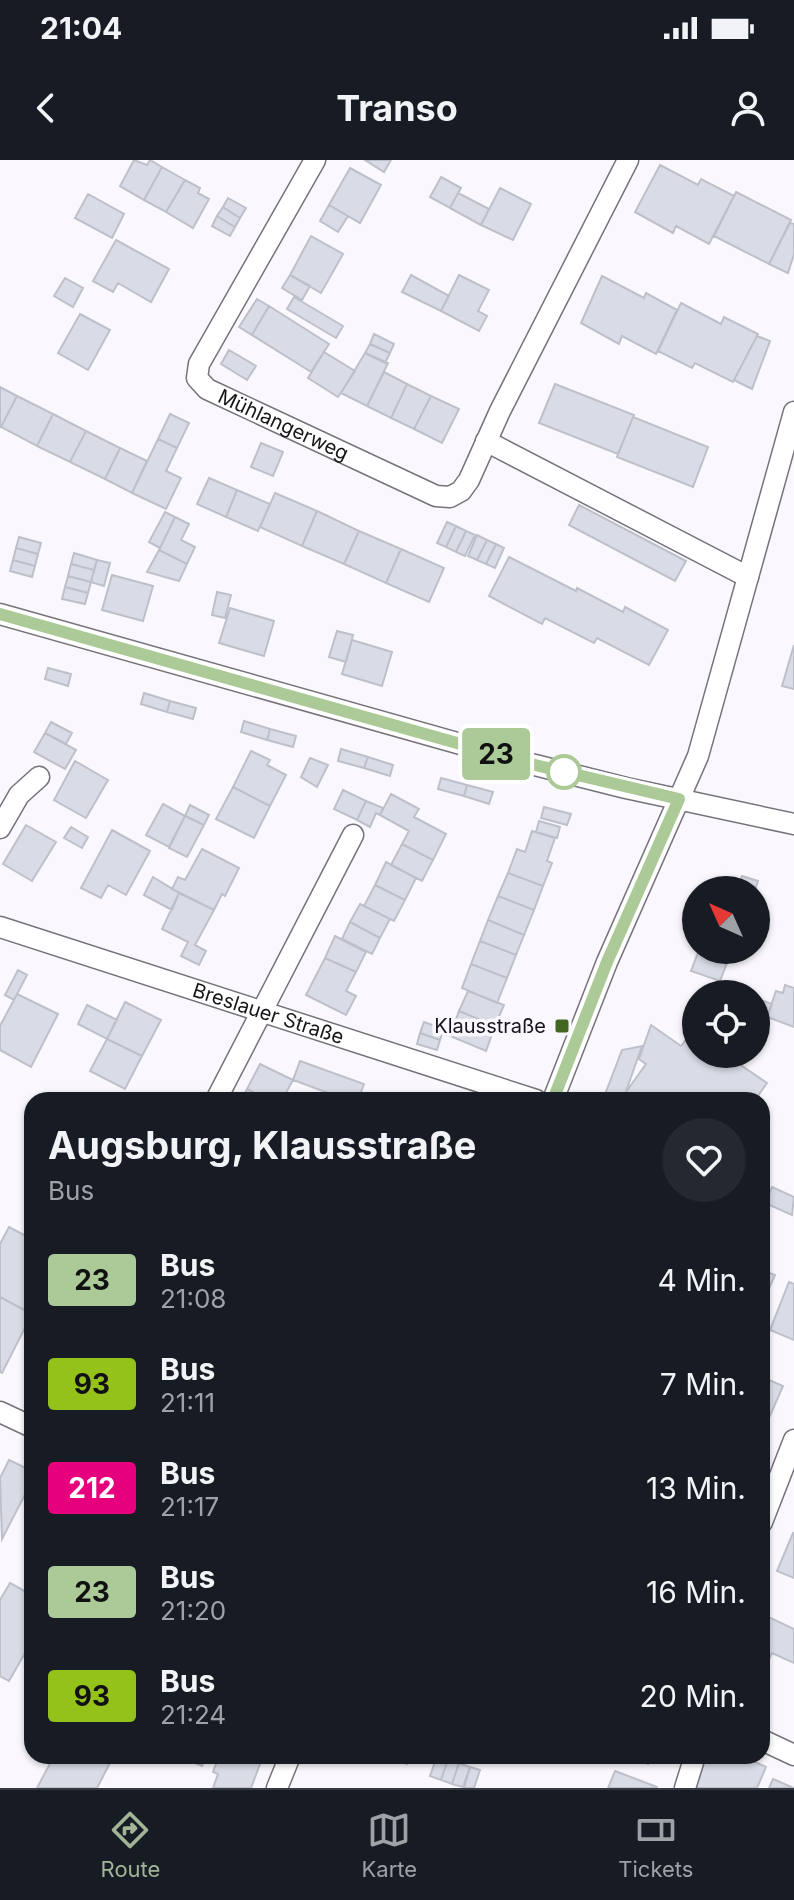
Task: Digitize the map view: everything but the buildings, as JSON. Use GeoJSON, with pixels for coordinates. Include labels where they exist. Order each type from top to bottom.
{"type":"FeatureCollection","features":[{"type":"Feature","properties":{"kind":"street","name":"Mühlangerweg"},"geometry":{"type":"LineString","coordinates":[[315,160],[199,364],[197,378],[207,389],[436,496],[450,497],[461,491],[469,480],[628,160]]}},
{"type":"Feature","properties":{"kind":"street"},"geometry":{"type":"LineString","coordinates":[[556,1092],[607,962],[698,756],[794,412]]}},
{"type":"Feature","properties":{"kind":"street"},"geometry":{"type":"LineString","coordinates":[[486,441],[748,577]]}},
{"type":"Feature","properties":{"kind":"street"},"geometry":{"type":"LineString","coordinates":[[0,614],[535,765],[794,824]]}},
{"type":"Feature","properties":{"kind":"street"},"geometry":{"type":"LineString","coordinates":[[0,828],[19,795],[39,777]]}},
{"type":"Feature","properties":{"kind":"street"},"geometry":{"type":"LineString","coordinates":[[220,1092],[353,835]]}},
{"type":"Feature","properties":{"kind":"street","name":"Breslauer Straße"},"geometry":{"type":"LineString","coordinates":[[0,927],[511,1092]]}},
{"type":"Feature","properties":{"kind":"street"},"geometry":{"type":"LineString","coordinates":[[0,1412],[24,1423]]}},
{"type":"Feature","properties":{"kind":"street"},"geometry":{"type":"LineString","coordinates":[[770,1502],[794,1440]]}},
{"type":"Feature","properties":{"kind":"street"},"geometry":{"type":"LineString","coordinates":[[770,1744],[794,1755]]}},
{"type":"Feature","properties":{"kind":"street"},"geometry":{"type":"LineString","coordinates":[[277,1788],[287,1764]]}},
{"type":"Feature","properties":{"kind":"street"},"geometry":{"type":"LineString","coordinates":[[685,1788],[692,1764]]}},
{"type":"Feature","properties":{"kind":"bus line","name":"23"},"geometry":{"type":"LineString","coordinates":[[0,614],[535,765],[679,799],[607,962],[556,1092]]}},
{"type":"Feature","properties":{"kind":"place","name":"Klausstraße"},"geometry":{"type":"Point","coordinates":[562,1026]}}]}
